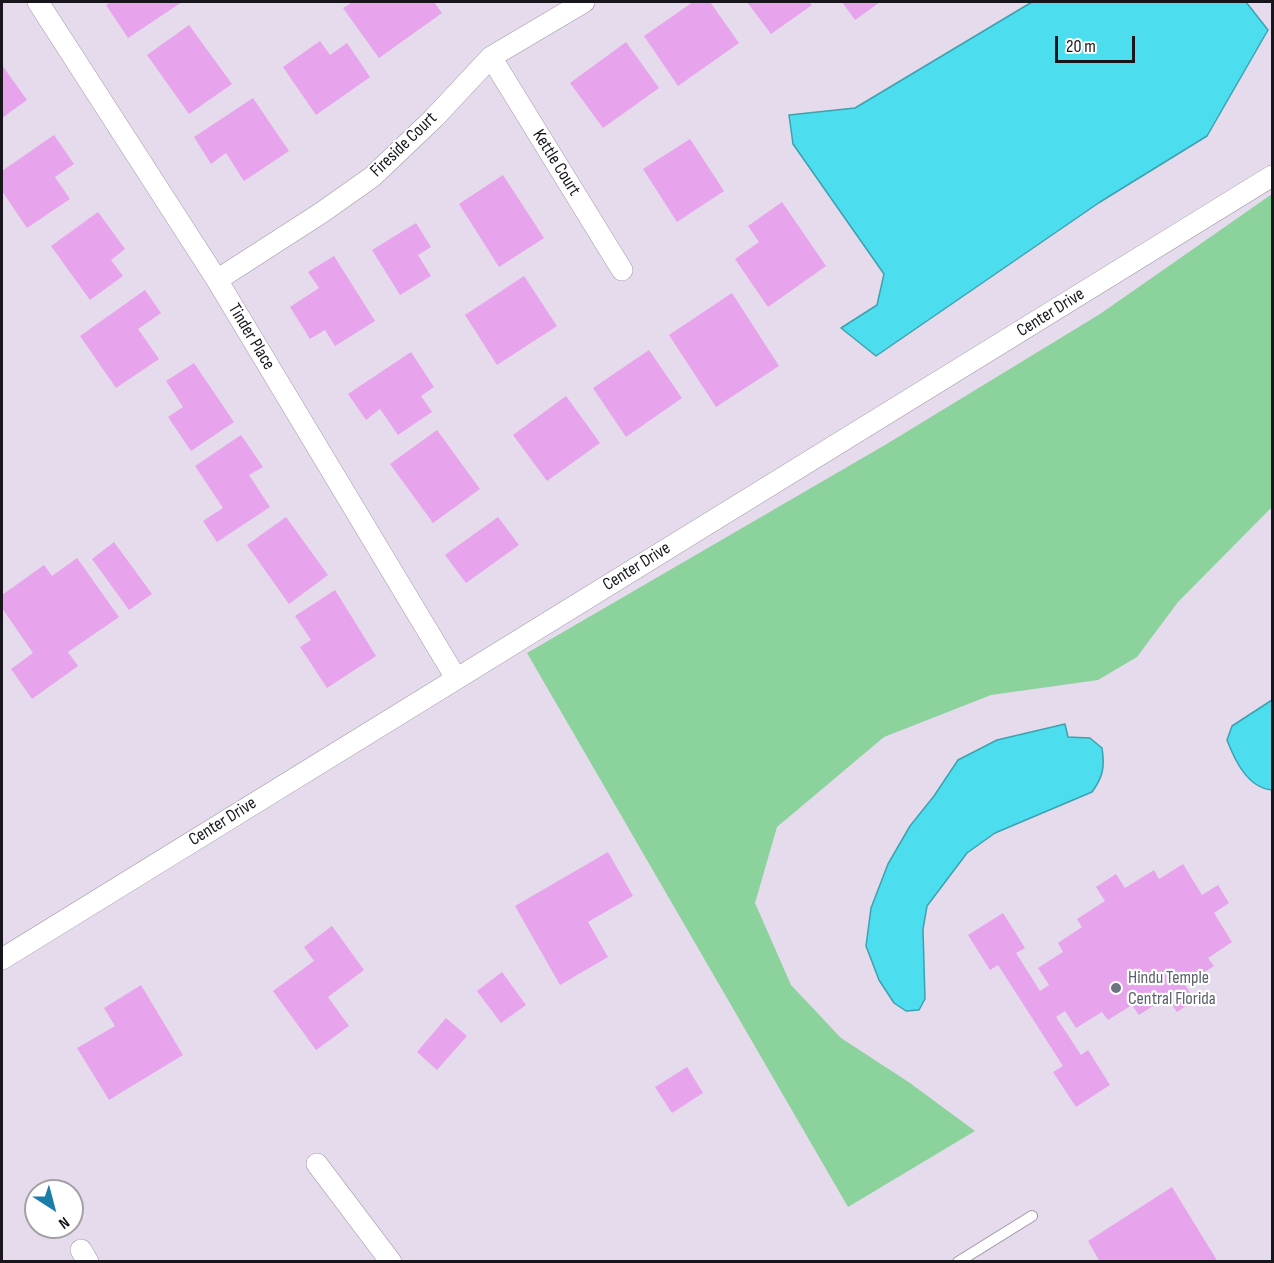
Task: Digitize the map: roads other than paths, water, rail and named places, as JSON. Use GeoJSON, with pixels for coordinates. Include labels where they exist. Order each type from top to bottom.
{"type":"FeatureCollection","features":[{"type":"Feature","properties":{"kind":"street","name":"Tinder Place"},"geometry":{"type":"LineString","coordinates":[[38,2],[217,280],[456,678]]}},
{"type":"Feature","properties":{"kind":"street","name":"Fireside Court"},"geometry":{"type":"LineString","coordinates":[[217,280],[372,177],[434,118],[491,57],[584,2]]}},
{"type":"Feature","properties":{"kind":"street","name":"Kettle Court"},"geometry":{"type":"LineString","coordinates":[[491,57],[622,270]]}},
{"type":"Feature","properties":{"kind":"street","name":"Center Drive"},"geometry":{"type":"LineString","coordinates":[[2,959],[1272,176]]}},
{"type":"Feature","properties":{"kind":"street"},"geometry":{"type":"LineString","coordinates":[[317,1164],[391,1262]]}},
{"type":"Feature","properties":{"kind":"lane"},"geometry":{"type":"LineString","coordinates":[[958,1262],[1032,1216]]}},
{"type":"Feature","properties":{"kind":"water"},"geometry":{"type":"Polygon","coordinates":[[[1032,2],[1246,2],[1268,30],[1207,136],[1100,202],[876,356],[841,328],[877,305],[884,274],[793,144],[789,115],[855,108],[1032,2]]]}},
{"type":"Feature","properties":{"kind":"water"},"geometry":{"type":"Polygon","coordinates":[[[1272,700],[1272,790],[1249,779],[1238,765],[1227,740],[1232,726],[1272,700]]]}},
{"type":"Feature","properties":{"kind":"water"},"geometry":{"type":"Polygon","coordinates":[[[1065,724],[1068,737],[1090,738],[1102,748],[1103,766],[1099,781],[1092,792],[995,833],[967,853],[927,906],[923,929],[925,999],[919,1010],[906,1011],[894,1003],[879,980],[866,946],[871,908],[888,864],[910,826],[958,760],[997,740],[1065,724]]]}},
{"type":"Feature","properties":{"kind":"place","name":"Hindu Temple Central Florida"},"geometry":{"type":"Point","coordinates":[1116,988]}}]}
